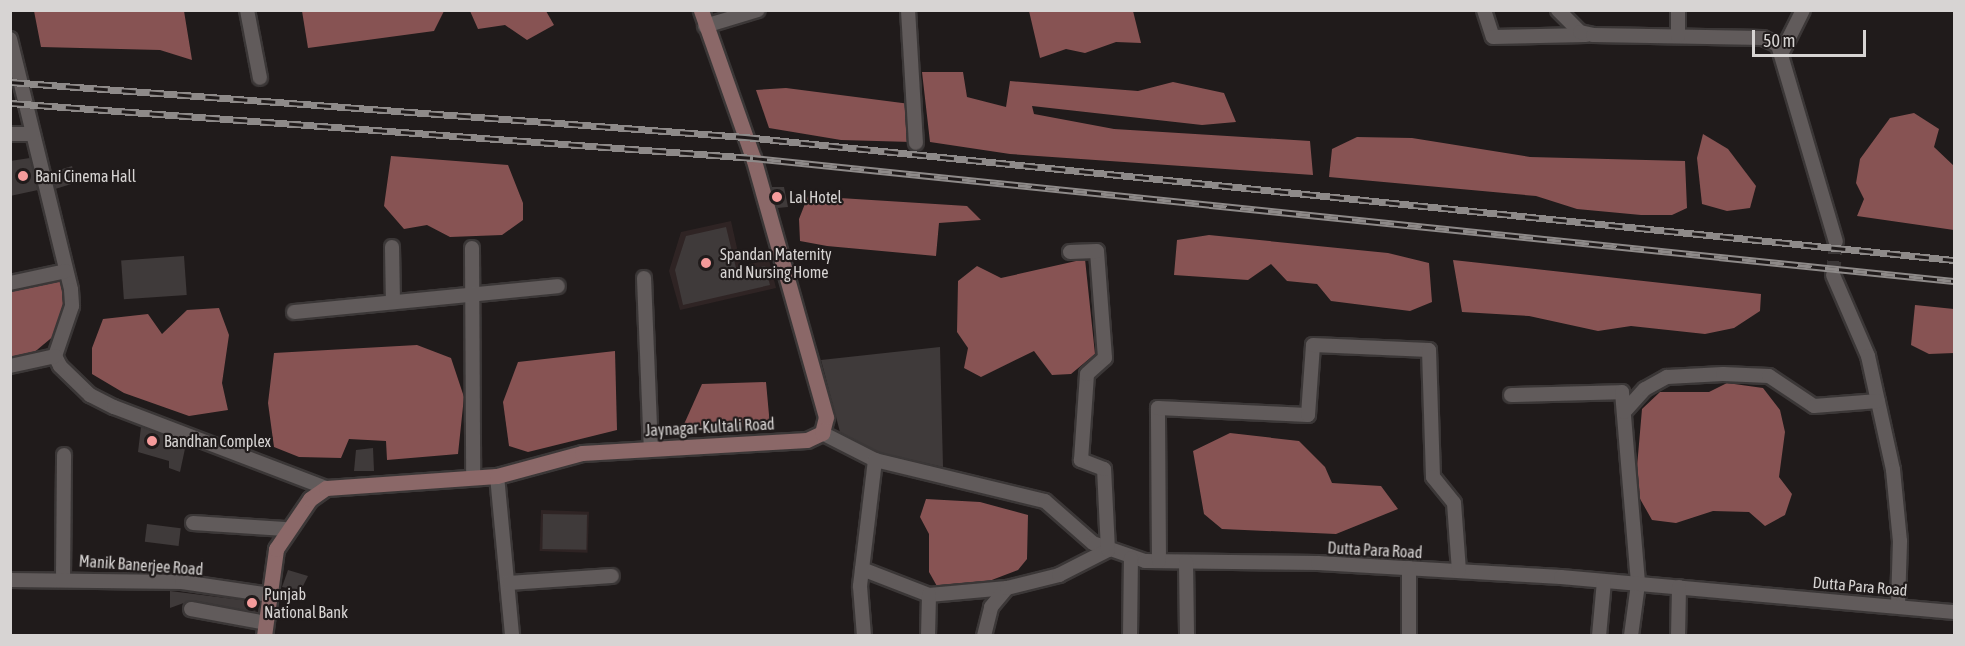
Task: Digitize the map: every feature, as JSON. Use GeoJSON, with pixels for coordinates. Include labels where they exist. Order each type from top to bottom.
{"type":"FeatureCollection","features":[{"type":"Feature","properties":{"kind":"main road"},"geometry":{"type":"LineString","coordinates":[[701,10],[756,170],[826,417],[822,433]]}},
{"type":"Feature","properties":{"kind":"main road","name":"Jaynagar-Kultali Road"},"geometry":{"type":"LineString","coordinates":[[326,488],[497,476],[582,453],[807,440],[822,433]]}},
{"type":"Feature","properties":{"kind":"main road"},"geometry":{"type":"LineString","coordinates":[[265,629],[285,529],[326,488]]}},
{"type":"Feature","properties":{"kind":"street"},"geometry":{"type":"LineString","coordinates":[[248,10],[260,78]]}},
{"type":"Feature","properties":{"kind":"street"},"geometry":{"type":"LineString","coordinates":[[705,26],[758,10]]}},
{"type":"Feature","properties":{"kind":"street"},"geometry":{"type":"LineString","coordinates":[[908,10],[916,142]]}},
{"type":"Feature","properties":{"kind":"street"},"geometry":{"type":"LineString","coordinates":[[1484,10],[1493,36],[1763,38],[1782,52],[1836,242]]}},
{"type":"Feature","properties":{"kind":"street"},"geometry":{"type":"LineString","coordinates":[[1558,10],[1580,32],[1593,35]]}},
{"type":"Feature","properties":{"kind":"street"},"geometry":{"type":"LineString","coordinates":[[1678,10],[1678,36]]}},
{"type":"Feature","properties":{"kind":"street"},"geometry":{"type":"LineString","coordinates":[[1782,52],[1803,10]]}},
{"type":"Feature","properties":{"kind":"street"},"geometry":{"type":"LineString","coordinates":[[10,39],[66,271],[72,306],[55,356]]}},
{"type":"Feature","properties":{"kind":"street"},"geometry":{"type":"LineString","coordinates":[[10,134],[32,134]]}},
{"type":"Feature","properties":{"kind":"street"},"geometry":{"type":"LineString","coordinates":[[392,247],[393,302]]}},
{"type":"Feature","properties":{"kind":"street"},"geometry":{"type":"LineString","coordinates":[[472,248],[473,477]]}},
{"type":"Feature","properties":{"kind":"street"},"geometry":{"type":"LineString","coordinates":[[862,569],[929,595],[1007,588],[1059,575],[1108,550],[1104,469],[1082,460],[1087,374],[1105,358],[1096,251],[1070,252]]}},
{"type":"Feature","properties":{"kind":"street"},"geometry":{"type":"LineString","coordinates":[[10,283],[66,271]]}},
{"type":"Feature","properties":{"kind":"street"},"geometry":{"type":"LineString","coordinates":[[1833,275],[1868,356],[1878,401],[1898,507],[1898,606]]}},
{"type":"Feature","properties":{"kind":"street"},"geometry":{"type":"LineString","coordinates":[[644,278],[651,449]]}},
{"type":"Feature","properties":{"kind":"street"},"geometry":{"type":"LineString","coordinates":[[294,312],[558,286]]}},
{"type":"Feature","properties":{"kind":"street"},"geometry":{"type":"LineString","coordinates":[[1159,561],[1158,408],[1308,415],[1313,345],[1429,350],[1433,477],[1454,503],[1459,571]]}},
{"type":"Feature","properties":{"kind":"street"},"geometry":{"type":"LineString","coordinates":[[10,366],[55,356]]}},
{"type":"Feature","properties":{"kind":"street"},"geometry":{"type":"LineString","coordinates":[[55,356],[69,378],[114,407],[326,488]]}},
{"type":"Feature","properties":{"kind":"street"},"geometry":{"type":"LineString","coordinates":[[1624,412],[1645,389],[1666,377],[1723,374],[1769,376],[1814,405],[1878,401]]}},
{"type":"Feature","properties":{"kind":"street"},"geometry":{"type":"LineString","coordinates":[[1512,395],[1622,392],[1638,584],[1631,636]]}},
{"type":"Feature","properties":{"kind":"street","name":"Dutta Para Road"},"geometry":{"type":"LineString","coordinates":[[822,433],[875,460],[1045,501],[1108,550],[1131,558],[1159,561],[1459,571],[1679,587],[1954,612]]}},
{"type":"Feature","properties":{"kind":"street"},"geometry":{"type":"LineString","coordinates":[[63,577],[64,455]]}},
{"type":"Feature","properties":{"kind":"street"},"geometry":{"type":"LineString","coordinates":[[864,636],[862,569],[875,460]]}},
{"type":"Feature","properties":{"kind":"street"},"geometry":{"type":"LineString","coordinates":[[497,476],[512,636]]}},
{"type":"Feature","properties":{"kind":"street"},"geometry":{"type":"LineString","coordinates":[[192,523],[285,529]]}},
{"type":"Feature","properties":{"kind":"street"},"geometry":{"type":"LineString","coordinates":[[1130,636],[1131,558]]}},
{"type":"Feature","properties":{"kind":"street"},"geometry":{"type":"LineString","coordinates":[[1186,562],[1187,636]]}},
{"type":"Feature","properties":{"kind":"street"},"geometry":{"type":"LineString","coordinates":[[1409,568],[1409,636]]}},
{"type":"Feature","properties":{"kind":"street"},"geometry":{"type":"LineString","coordinates":[[508,583],[612,576]]}},
{"type":"Feature","properties":{"kind":"street","name":"Manik Banerjee Road"},"geometry":{"type":"LineString","coordinates":[[10,580],[63,577],[182,582],[270,596]]}},
{"type":"Feature","properties":{"kind":"street"},"geometry":{"type":"LineString","coordinates":[[1599,636],[1604,581]]}},
{"type":"Feature","properties":{"kind":"street"},"geometry":{"type":"LineString","coordinates":[[1678,636],[1679,587]]}},
{"type":"Feature","properties":{"kind":"street"},"geometry":{"type":"LineString","coordinates":[[984,636],[991,607],[1007,588]]}},
{"type":"Feature","properties":{"kind":"street"},"geometry":{"type":"LineString","coordinates":[[928,636],[929,595]]}},
{"type":"Feature","properties":{"kind":"street"},"geometry":{"type":"LineString","coordinates":[[191,609],[265,629]]}},
{"type":"Feature","properties":{"kind":"shaded area"},"geometry":{"type":"Polygon","coordinates":[[[302,10],[444,11],[434,31],[308,48],[302,10]]]}},
{"type":"Feature","properties":{"kind":"shaded area"},"geometry":{"type":"Polygon","coordinates":[[[34,11],[184,11],[192,60],[160,50],[41,47],[34,11]]]}},
{"type":"Feature","properties":{"kind":"shaded area"},"geometry":{"type":"Polygon","coordinates":[[[470,11],[546,11],[554,25],[527,40],[505,25],[478,29],[470,11]]]}},
{"type":"Feature","properties":{"kind":"shaded area"},"geometry":{"type":"Polygon","coordinates":[[[1029,11],[1133,11],[1141,43],[1116,42],[1085,53],[1066,49],[1040,58],[1029,11]]]}},
{"type":"Feature","properties":{"kind":"shaded area"},"geometry":{"type":"Polygon","coordinates":[[[922,72],[963,72],[967,97],[1006,107],[1010,81],[1138,91],[1173,82],[1224,93],[1236,122],[1202,125],[1032,106],[1034,114],[1114,129],[1310,141],[1313,175],[1010,154],[930,142],[922,72]]]}},
{"type":"Feature","properties":{"kind":"shaded area"},"geometry":{"type":"Polygon","coordinates":[[[786,88],[910,104],[912,142],[841,140],[769,128],[756,90],[786,88]]]}},
{"type":"Feature","properties":{"kind":"shaded area"},"geometry":{"type":"Polygon","coordinates":[[[1914,113],[1939,129],[1934,147],[1954,166],[1954,230],[1857,216],[1864,199],[1856,183],[1860,159],[1890,118],[1914,113]]]}},
{"type":"Feature","properties":{"kind":"shaded area"},"geometry":{"type":"Polygon","coordinates":[[[1703,134],[1728,149],[1756,186],[1750,208],[1727,211],[1702,204],[1697,158],[1703,134]]]}},
{"type":"Feature","properties":{"kind":"shaded area"},"geometry":{"type":"Polygon","coordinates":[[[1357,137],[1412,138],[1530,157],[1685,161],[1687,208],[1672,215],[1641,215],[1577,209],[1536,196],[1329,177],[1332,149],[1357,137]]]}},
{"type":"Feature","properties":{"kind":"shaded area"},"geometry":{"type":"Polygon","coordinates":[[[391,156],[508,165],[523,203],[523,220],[502,235],[450,237],[427,225],[404,229],[384,206],[391,156]]]}},
{"type":"Feature","properties":{"kind":"shaded area"},"geometry":{"type":"Polygon","coordinates":[[[808,196],[967,206],[981,220],[939,223],[936,256],[827,246],[800,241],[799,219],[808,196]]]}},
{"type":"Feature","properties":{"kind":"shaded area","name":"Spandan Maternity and Nursing Home"},"geometry":{"type":"Polygon","coordinates":[[[731,221],[741,266],[769,260],[776,288],[680,310],[669,271],[681,232],[731,221]]]}},
{"type":"Feature","properties":{"kind":"shaded area"},"geometry":{"type":"Polygon","coordinates":[[[1209,235],[1388,253],[1429,263],[1432,302],[1410,311],[1331,301],[1317,284],[1287,281],[1271,264],[1248,280],[1174,275],[1177,240],[1209,235]]]}},
{"type":"Feature","properties":{"kind":"shaded area"},"geometry":{"type":"Polygon","coordinates":[[[1085,259],[1095,354],[1071,374],[1052,375],[1034,351],[981,377],[964,368],[968,348],[957,332],[958,281],[977,266],[1001,278],[1085,259]]]}},
{"type":"Feature","properties":{"kind":"shaded area"},"geometry":{"type":"Polygon","coordinates":[[[1453,260],[1761,294],[1760,311],[1734,328],[1705,334],[1631,326],[1598,331],[1529,316],[1462,312],[1453,260]]]}},
{"type":"Feature","properties":{"kind":"shaded area"},"geometry":{"type":"Polygon","coordinates":[[[61,278],[64,315],[56,334],[31,355],[11,358],[11,290],[61,278]]]}},
{"type":"Feature","properties":{"kind":"shaded area"},"geometry":{"type":"Polygon","coordinates":[[[1915,305],[1954,309],[1954,353],[1929,354],[1911,345],[1915,305]]]}},
{"type":"Feature","properties":{"kind":"shaded area"},"geometry":{"type":"Polygon","coordinates":[[[219,308],[229,335],[222,383],[228,410],[189,416],[124,393],[92,374],[92,348],[103,319],[148,314],[162,334],[187,310],[219,308]]]}},
{"type":"Feature","properties":{"kind":"shaded area"},"geometry":{"type":"Polygon","coordinates":[[[417,345],[451,358],[464,397],[458,454],[387,460],[386,441],[349,439],[341,458],[299,457],[274,447],[268,403],[274,353],[417,345]]]}},
{"type":"Feature","properties":{"kind":"shaded area"},"geometry":{"type":"Polygon","coordinates":[[[615,351],[617,430],[528,452],[509,446],[503,402],[518,362],[615,351]]]}},
{"type":"Feature","properties":{"kind":"shaded area"},"geometry":{"type":"Polygon","coordinates":[[[766,382],[770,426],[681,431],[702,384],[766,382]]]}},
{"type":"Feature","properties":{"kind":"shaded area"},"geometry":{"type":"Polygon","coordinates":[[[1727,383],[1763,388],[1780,410],[1785,432],[1779,477],[1792,494],[1785,515],[1765,526],[1749,512],[1713,511],[1676,523],[1652,520],[1635,490],[1642,409],[1660,392],[1709,392],[1727,383]]]}},
{"type":"Feature","properties":{"kind":"shaded area"},"geometry":{"type":"Polygon","coordinates":[[[1230,433],[1299,441],[1325,467],[1332,483],[1381,486],[1398,509],[1336,534],[1222,529],[1204,514],[1193,451],[1230,433]]]}},
{"type":"Feature","properties":{"kind":"shaded area"},"geometry":{"type":"Polygon","coordinates":[[[926,499],[980,502],[1028,515],[1027,559],[1018,570],[976,586],[938,588],[929,572],[929,534],[920,517],[926,499]]]}},
{"type":"Feature","properties":{"kind":"shaded area"},"geometry":{"type":"Polygon","coordinates":[[[541,510],[589,512],[588,553],[540,551],[541,510]]]}},
{"type":"Feature","properties":{"kind":"building","name":"Bani Cinema Hall"},"geometry":{"type":"Polygon","coordinates":[[[30,158],[38,190],[10,196],[10,161],[30,158]]]}},
{"type":"Feature","properties":{"kind":"building"},"geometry":{"type":"Polygon","coordinates":[[[72,166],[77,182],[56,189],[51,172],[72,166]]]}},
{"type":"Feature","properties":{"kind":"building","name":"Lal Hotel"},"geometry":{"type":"Polygon","coordinates":[[[771,187],[784,187],[788,207],[777,208],[771,187]]]}},
{"type":"Feature","properties":{"kind":"building","name":"Spandan Maternity and Nursing Home"},"geometry":{"type":"Polygon","coordinates":[[[726,227],[737,272],[765,266],[770,285],[683,305],[675,270],[686,236],[726,227]]]}},
{"type":"Feature","properties":{"kind":"building"},"geometry":{"type":"Polygon","coordinates":[[[184,256],[187,295],[124,299],[121,260],[184,256]]]}},
{"type":"Feature","properties":{"kind":"building"},"geometry":{"type":"Polygon","coordinates":[[[940,347],[943,467],[878,452],[840,432],[821,360],[940,347]]]}},
{"type":"Feature","properties":{"kind":"building"},"geometry":{"type":"Polygon","coordinates":[[[141,427],[186,444],[180,472],[169,468],[169,461],[138,452],[141,427]]]}},
{"type":"Feature","properties":{"kind":"building"},"geometry":{"type":"Polygon","coordinates":[[[373,448],[374,471],[354,471],[356,450],[373,448]]]}},
{"type":"Feature","properties":{"kind":"building"},"geometry":{"type":"Polygon","coordinates":[[[543,514],[587,515],[586,550],[542,549],[543,514]]]}},
{"type":"Feature","properties":{"kind":"building"},"geometry":{"type":"Polygon","coordinates":[[[147,524],[181,528],[179,546],[145,542],[147,524]]]}},
{"type":"Feature","properties":{"kind":"building"},"geometry":{"type":"Polygon","coordinates":[[[288,570],[308,576],[301,590],[282,587],[288,570]]]}},
{"type":"Feature","properties":{"kind":"building"},"geometry":{"type":"Polygon","coordinates":[[[170,591],[257,602],[255,612],[192,600],[170,608],[170,591]]]}},
{"type":"Feature","properties":{"kind":"tunnel"},"geometry":{"type":"LineString","coordinates":[[1833,275],[1836,242]]}},
{"type":"Feature","properties":{"kind":"railway"},"geometry":{"type":"LineString","coordinates":[[10,82],[745,137],[1954,260]]}},
{"type":"Feature","properties":{"kind":"railway"},"geometry":{"type":"LineString","coordinates":[[10,103],[753,158],[1954,281]]}},
{"type":"Feature","properties":{"kind":"place","name":"Bani Cinema Hall"},"geometry":{"type":"Point","coordinates":[23,176]}},
{"type":"Feature","properties":{"kind":"place","name":"Lal Hotel"},"geometry":{"type":"Point","coordinates":[777,197]}},
{"type":"Feature","properties":{"kind":"place","name":"Spandan Maternity and Nursing Home"},"geometry":{"type":"Point","coordinates":[706,263]}},
{"type":"Feature","properties":{"kind":"place","name":"Bandhan Complex"},"geometry":{"type":"Point","coordinates":[152,441]}},
{"type":"Feature","properties":{"kind":"place","name":"Punjab National Bank"},"geometry":{"type":"Point","coordinates":[252,603]}}]}
